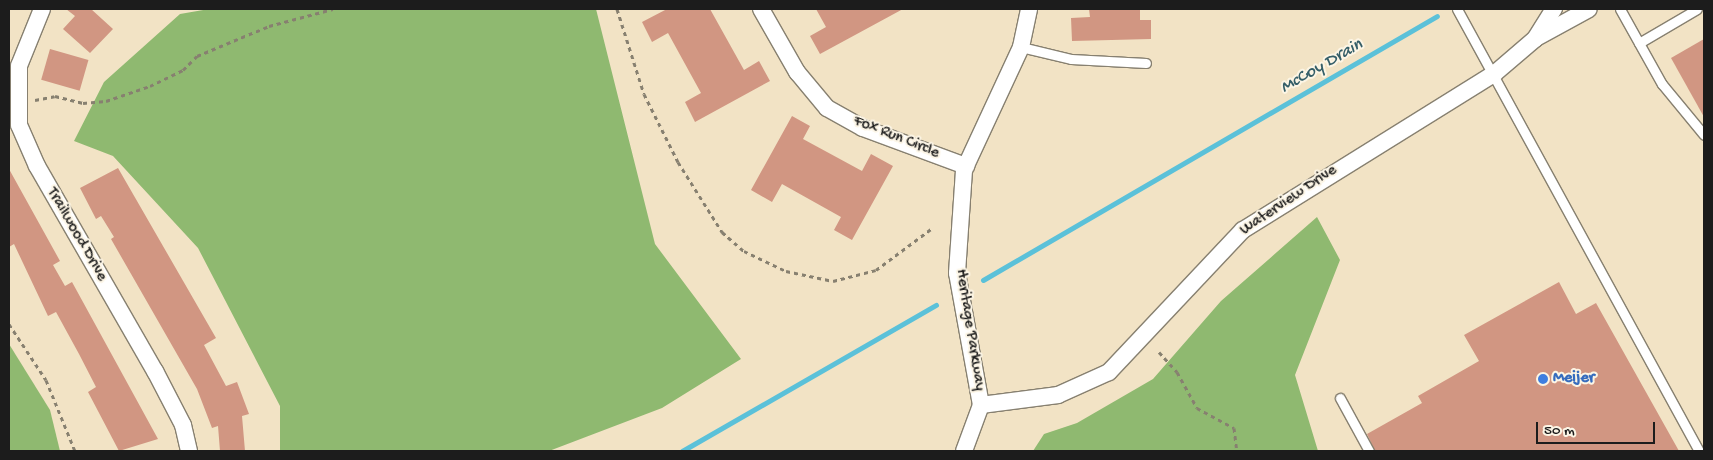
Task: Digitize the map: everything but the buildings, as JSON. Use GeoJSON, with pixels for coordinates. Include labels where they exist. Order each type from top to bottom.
{"type":"FeatureCollection","features":[{"type":"Feature","properties":{"kind":"street","name":"Trailwood Drive"},"geometry":{"type":"LineString","coordinates":[[42,9],[19,66],[19,125],[37,166],[155,371],[183,426],[189,451]]}},
{"type":"Feature","properties":{"kind":"street","name":"Fox Run Circle"},"geometry":{"type":"LineString","coordinates":[[761,9],[811,92],[827,108],[864,128],[966,166]]}},
{"type":"Feature","properties":{"kind":"street","name":"Heritage Parkway"},"geometry":{"type":"LineString","coordinates":[[964,451],[981,405],[957,273],[966,166],[1021,48],[1029,9]]}},
{"type":"Feature","properties":{"kind":"street","name":"Waterview Drive"},"geometry":{"type":"LineString","coordinates":[[1534,39],[1554,9]]}},
{"type":"Feature","properties":{"kind":"street","name":"Waterview Drive"},"geometry":{"type":"LineString","coordinates":[[981,405],[1058,396],[1109,372],[1243,230],[1494,74],[1534,39],[1589,9]]}},
{"type":"Feature","properties":{"kind":"lane"},"geometry":{"type":"LineString","coordinates":[[1457,9],[1699,451]]}},
{"type":"Feature","properties":{"kind":"lane"},"geometry":{"type":"LineString","coordinates":[[1620,9],[1676,104],[1704,135]]}},
{"type":"Feature","properties":{"kind":"lane"},"geometry":{"type":"LineString","coordinates":[[1639,43],[1697,9]]}},
{"type":"Feature","properties":{"kind":"lane"},"geometry":{"type":"LineString","coordinates":[[1021,48],[1071,59],[1146,63]]}},
{"type":"Feature","properties":{"kind":"lane"},"geometry":{"type":"LineString","coordinates":[[1340,398],[1368,451]]}},
{"type":"Feature","properties":{"kind":"path"},"geometry":{"type":"LineString","coordinates":[[19,125],[24,104],[41,97],[106,101],[150,86],[183,70],[197,56],[269,26],[333,9]]}},
{"type":"Feature","properties":{"kind":"path"},"geometry":{"type":"LineString","coordinates":[[617,9],[644,94],[678,162],[722,232],[744,252],[786,272],[833,281],[876,270],[931,229]]}},
{"type":"Feature","properties":{"kind":"path"},"geometry":{"type":"LineString","coordinates":[[9,324],[46,380],[74,451]]}},
{"type":"Feature","properties":{"kind":"path"},"geometry":{"type":"LineString","coordinates":[[1158,352],[1177,372],[1197,408],[1234,428],[1237,451]]}},
{"type":"Feature","properties":{"kind":"green space"},"geometry":{"type":"Polygon","coordinates":[[[209,9],[596,9],[655,244],[741,359],[662,408],[549,451],[280,451],[280,406],[198,248],[113,156],[74,141],[104,82],[180,14],[209,9]]]}},
{"type":"Feature","properties":{"kind":"green space"},"geometry":{"type":"Polygon","coordinates":[[[1317,217],[1340,260],[1295,375],[1318,451],[1033,451],[1044,434],[1077,423],[1153,379],[1221,301],[1317,217]]]}},
{"type":"Feature","properties":{"kind":"green space"},"geometry":{"type":"Polygon","coordinates":[[[9,344],[50,410],[60,451],[9,451],[9,344]]]}},
{"type":"Feature","properties":{"kind":"waterway","name":"McCoy Drain"},"geometry":{"type":"LineString","coordinates":[[983,280],[1437,16]]}},
{"type":"Feature","properties":{"kind":"waterway"},"geometry":{"type":"LineString","coordinates":[[682,451],[936,305]]}},
{"type":"Feature","properties":{"kind":"place","name":"Meijer"},"geometry":{"type":"Point","coordinates":[1543,379]}}]}
